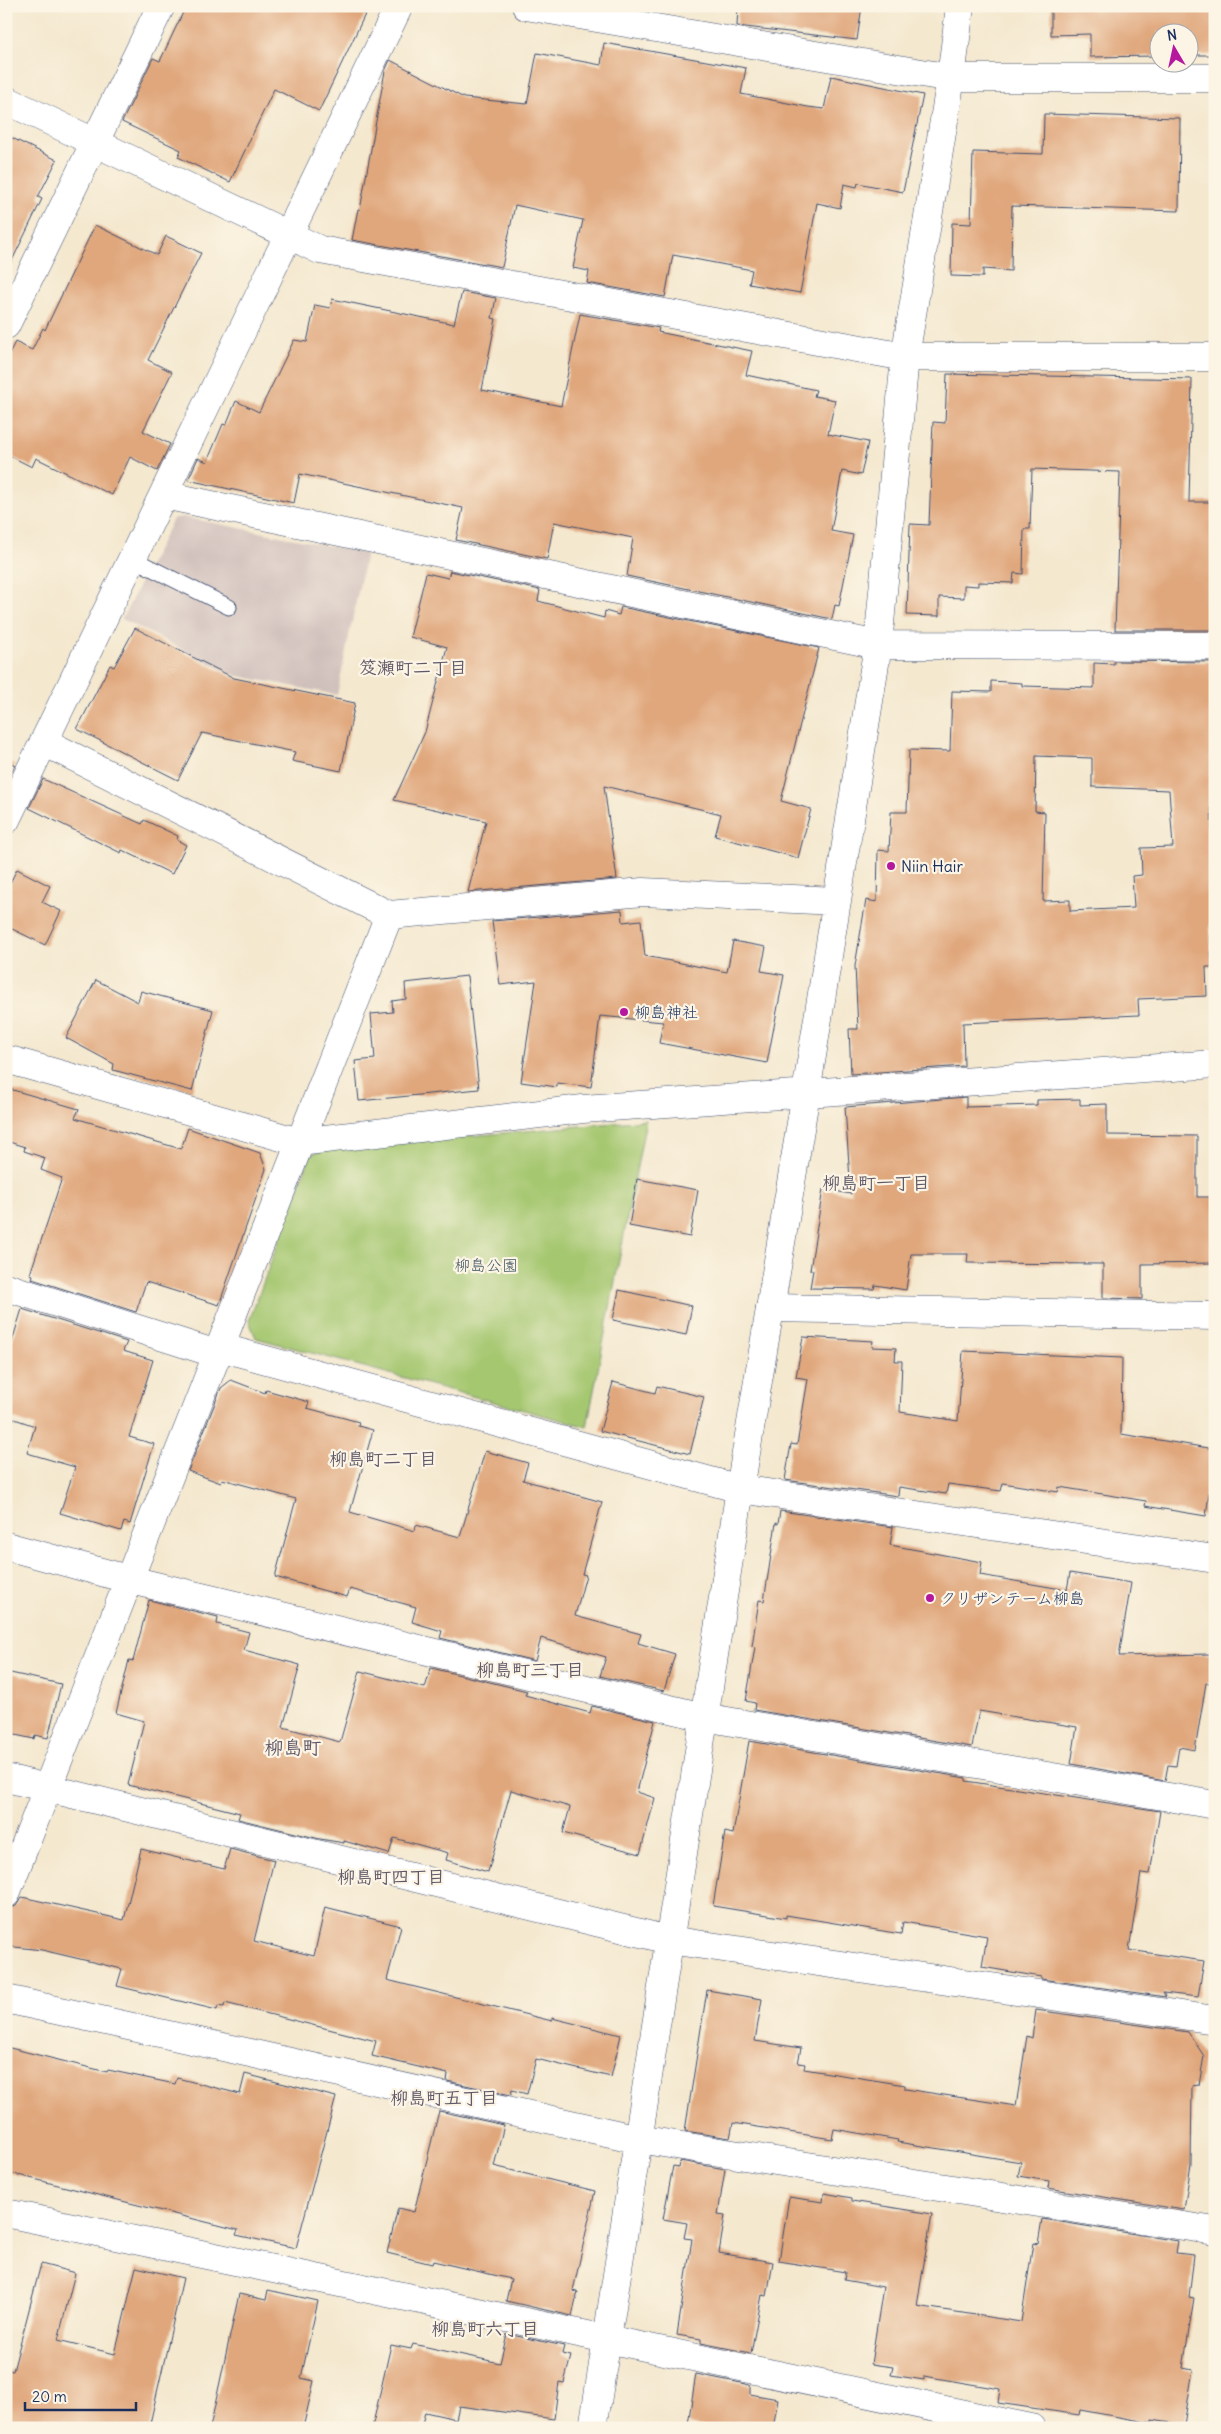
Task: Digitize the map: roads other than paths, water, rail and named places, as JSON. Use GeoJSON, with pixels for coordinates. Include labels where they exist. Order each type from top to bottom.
{"type":"FeatureCollection","features":[{"type":"Feature","properties":{"kind":"street"},"geometry":{"type":"LineString","coordinates":[[6,325],[161,6]]}},
{"type":"Feature","properties":{"kind":"street"},"geometry":{"type":"LineString","coordinates":[[6,820],[290,236],[399,6]]}},
{"type":"Feature","properties":{"kind":"street"},"geometry":{"type":"LineString","coordinates":[[526,6],[951,78],[1215,78]]}},
{"type":"Feature","properties":{"kind":"street"},"geometry":{"type":"LineString","coordinates":[[593,2428],[740,1489],[878,645],[905,357],[951,78],[960,6]]}},
{"type":"Feature","properties":{"kind":"street"},"geometry":{"type":"LineString","coordinates":[[6,100],[320,250],[905,357],[1215,357]]}},
{"type":"Feature","properties":{"kind":"street"},"geometry":{"type":"LineString","coordinates":[[164,495],[878,645],[1215,646]]}},
{"type":"Feature","properties":{"kind":"street"},"geometry":{"type":"LineString","coordinates":[[44,742],[389,915],[643,892],[837,900]]}},
{"type":"Feature","properties":{"kind":"street"},"geometry":{"type":"LineString","coordinates":[[6,1894],[131,1580],[218,1350],[389,915]]}},
{"type":"Feature","properties":{"kind":"street"},"geometry":{"type":"LineString","coordinates":[[6,1059],[299,1142],[583,1109],[1215,1064]]}},
{"type":"Feature","properties":{"kind":"street"},"geometry":{"type":"LineString","coordinates":[[6,1287],[218,1350],[740,1489],[1215,1559]]}},
{"type":"Feature","properties":{"kind":"street"},"geometry":{"type":"LineString","coordinates":[[770,1308],[1215,1316]]}},
{"type":"Feature","properties":{"kind":"street"},"geometry":{"type":"LineString","coordinates":[[6,1546],[131,1580],[704,1718],[1215,1805]]}},
{"type":"Feature","properties":{"kind":"street"},"geometry":{"type":"LineString","coordinates":[[6,1778],[669,1940],[1215,2020]]}},
{"type":"Feature","properties":{"kind":"street"},"geometry":{"type":"LineString","coordinates":[[6,1999],[638,2139],[1215,2231]]}},
{"type":"Feature","properties":{"kind":"street"},"geometry":{"type":"LineString","coordinates":[[6,2212],[607,2337],[1031,2428]]}},
{"type":"Feature","properties":{"kind":"lane"},"geometry":{"type":"LineString","coordinates":[[133,559],[229,607]]}},
{"type":"Feature","properties":{"kind":"place","name":"Niin Hair"},"geometry":{"type":"Point","coordinates":[891,866]}},
{"type":"Feature","properties":{"kind":"place","name":"柳島神社"},"geometry":{"type":"Point","coordinates":[624,1012]}},
{"type":"Feature","properties":{"kind":"place","name":"クリザンテーム柳島"},"geometry":{"type":"Point","coordinates":[930,1598]}},
{"type":"Feature","properties":{"kind":"district","name":"笈瀬町二丁目"},"geometry":{"type":"Point","coordinates":[413,667]}},
{"type":"Feature","properties":{"kind":"district","name":"柳島町一丁目"},"geometry":{"type":"Point","coordinates":[876,1182]}},
{"type":"Feature","properties":{"kind":"district","name":"柳島町二丁目"},"geometry":{"type":"Point","coordinates":[383,1458]}},
{"type":"Feature","properties":{"kind":"district","name":"柳島町三丁目"},"geometry":{"type":"Point","coordinates":[530,1669]}},
{"type":"Feature","properties":{"kind":"district","name":"柳島町"},"geometry":{"type":"Point","coordinates":[293,1747]}},
{"type":"Feature","properties":{"kind":"district","name":"柳島町四丁目"},"geometry":{"type":"Point","coordinates":[391,1876]}},
{"type":"Feature","properties":{"kind":"district","name":"柳島町五丁目"},"geometry":{"type":"Point","coordinates":[444,2097]}},
{"type":"Feature","properties":{"kind":"district","name":"柳島町六丁目"},"geometry":{"type":"Point","coordinates":[485,2328]}},
{"type":"Feature","properties":{"kind":"park label","name":"柳島公園"},"geometry":{"type":"Point","coordinates":[486,1265]}}]}
